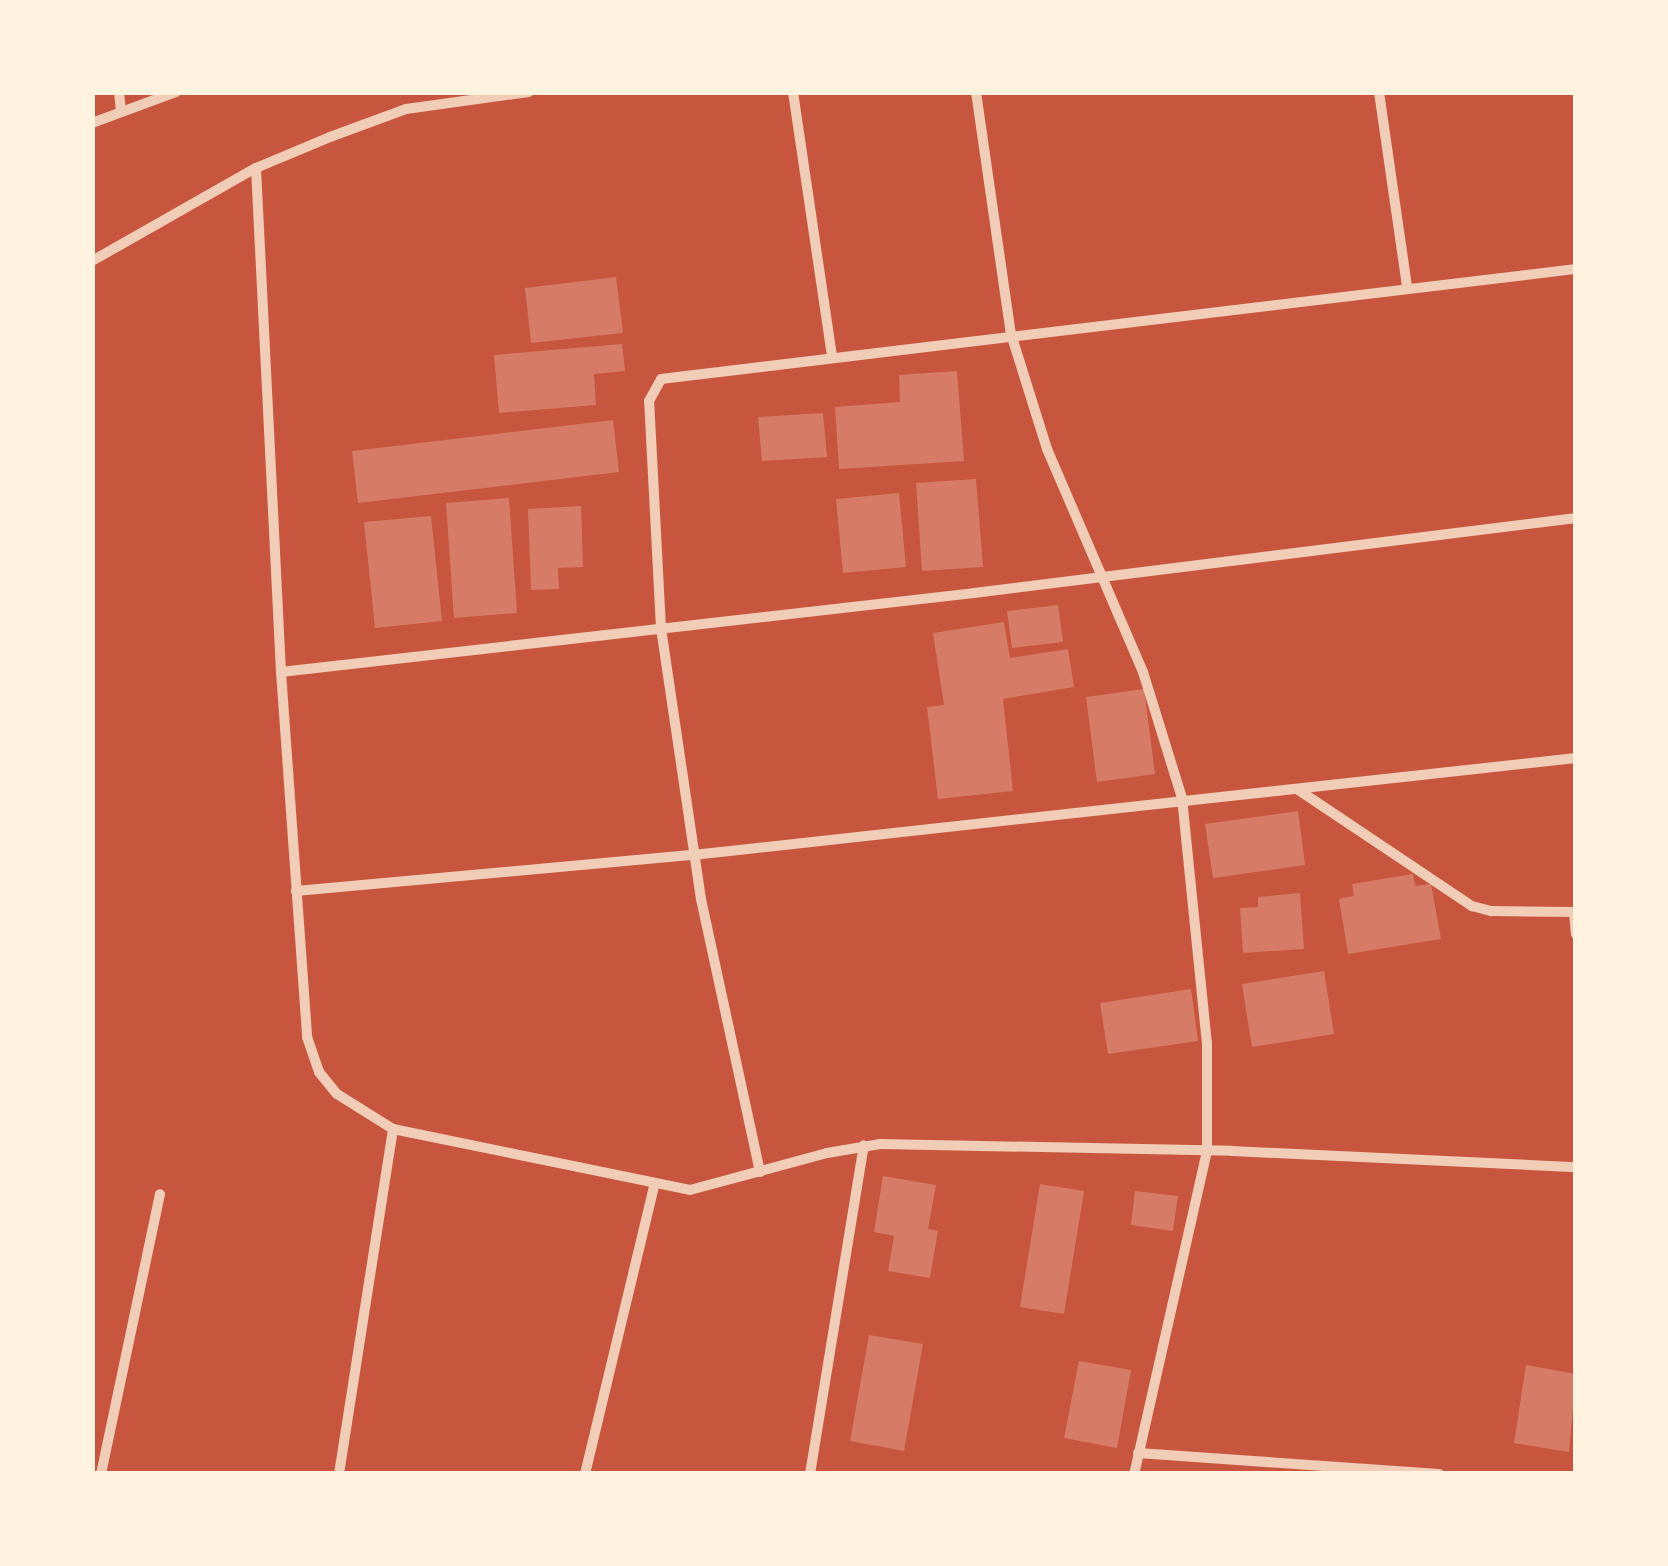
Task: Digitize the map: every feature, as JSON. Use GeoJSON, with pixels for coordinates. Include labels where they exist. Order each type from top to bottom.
{"type":"FeatureCollection","features":[{"type":"Feature","properties":{"kind":"street"},"geometry":{"type":"LineString","coordinates":[[119,92],[121,112]]}},
{"type":"Feature","properties":{"kind":"street"},"geometry":{"type":"LineString","coordinates":[[92,122],[176,92]]}},
{"type":"Feature","properties":{"kind":"street"},"geometry":{"type":"LineString","coordinates":[[406,110],[408,92]]}},
{"type":"Feature","properties":{"kind":"street"},"geometry":{"type":"LineString","coordinates":[[92,261],[256,168],[406,110],[529,92]]}},
{"type":"Feature","properties":{"kind":"street"},"geometry":{"type":"LineString","coordinates":[[793,92],[832,356]]}},
{"type":"Feature","properties":{"kind":"street"},"geometry":{"type":"LineString","coordinates":[[976,92],[1012,334],[1047,448],[1142,672],[1182,798],[1207,1043],[1207,1151],[1134,1474]]}},
{"type":"Feature","properties":{"kind":"street"},"geometry":{"type":"LineString","coordinates":[[1379,92],[1407,287]]}},
{"type":"Feature","properties":{"kind":"street"},"geometry":{"type":"LineString","coordinates":[[256,168],[281,672],[307,1037],[319,1072],[336,1094],[393,1129],[654,1186],[690,1190],[864,1145],[1207,1151],[1576,1167]]}},
{"type":"Feature","properties":{"kind":"street"},"geometry":{"type":"LineString","coordinates":[[760,1172],[693,855],[661,628],[649,401],[661,379],[1576,269]]}},
{"type":"Feature","properties":{"kind":"street"},"geometry":{"type":"LineString","coordinates":[[281,672],[1101,578],[1576,518]]}},
{"type":"Feature","properties":{"kind":"street"},"geometry":{"type":"LineString","coordinates":[[296,891],[693,855],[1182,798],[1576,758]]}},
{"type":"Feature","properties":{"kind":"street"},"geometry":{"type":"LineString","coordinates":[[1296,789],[1472,906],[1491,911],[1575,912],[1576,934]]}},
{"type":"Feature","properties":{"kind":"street"},"geometry":{"type":"LineString","coordinates":[[339,1474],[393,1129]]}},
{"type":"Feature","properties":{"kind":"street"},"geometry":{"type":"LineString","coordinates":[[810,1474],[864,1145]]}},
{"type":"Feature","properties":{"kind":"street"},"geometry":{"type":"LineString","coordinates":[[584,1474],[654,1186]]}},
{"type":"Feature","properties":{"kind":"street"},"geometry":{"type":"LineString","coordinates":[[101,1474],[160,1194]]}},
{"type":"Feature","properties":{"kind":"street"},"geometry":{"type":"LineString","coordinates":[[1138,1453],[1440,1474]]}},
{"type":"Feature","properties":{"kind":"building"},"geometry":{"type":"Polygon","coordinates":[[[616,277],[623,333],[531,343],[525,288],[616,277]]]}},
{"type":"Feature","properties":{"kind":"building"},"geometry":{"type":"Polygon","coordinates":[[[622,344],[625,371],[594,374],[596,405],[499,413],[494,355],[622,344]]]}},
{"type":"Feature","properties":{"kind":"building"},"geometry":{"type":"Polygon","coordinates":[[[957,371],[964,461],[839,469],[835,407],[900,402],[899,375],[957,371]]]}},
{"type":"Feature","properties":{"kind":"building"},"geometry":{"type":"Polygon","coordinates":[[[823,413],[827,457],[762,461],[758,417],[823,413]]]}},
{"type":"Feature","properties":{"kind":"building"},"geometry":{"type":"Polygon","coordinates":[[[613,420],[619,472],[358,503],[352,451],[613,420]]]}},
{"type":"Feature","properties":{"kind":"building"},"geometry":{"type":"Polygon","coordinates":[[[976,479],[983,567],[922,571],[916,483],[976,479]]]}},
{"type":"Feature","properties":{"kind":"building"},"geometry":{"type":"Polygon","coordinates":[[[899,493],[906,567],[843,573],[836,499],[899,493]]]}},
{"type":"Feature","properties":{"kind":"building"},"geometry":{"type":"Polygon","coordinates":[[[509,498],[517,613],[454,618],[446,503],[509,498]]]}},
{"type":"Feature","properties":{"kind":"building"},"geometry":{"type":"Polygon","coordinates":[[[581,506],[583,567],[558,568],[559,589],[531,590],[528,509],[581,506]]]}},
{"type":"Feature","properties":{"kind":"building"},"geometry":{"type":"Polygon","coordinates":[[[431,516],[442,621],[375,628],[364,522],[431,516]]]}},
{"type":"Feature","properties":{"kind":"building"},"geometry":{"type":"Polygon","coordinates":[[[1058,605],[1063,642],[1012,648],[1007,611],[1058,605]]]}},
{"type":"Feature","properties":{"kind":"building"},"geometry":{"type":"Polygon","coordinates":[[[1004,622],[1010,658],[1068,649],[1074,687],[1003,699],[1013,791],[938,799],[927,707],[944,705],[933,633],[1004,622]]]}},
{"type":"Feature","properties":{"kind":"building"},"geometry":{"type":"Polygon","coordinates":[[[1144,689],[1155,774],[1097,782],[1086,697],[1144,689]]]}},
{"type":"Feature","properties":{"kind":"building"},"geometry":{"type":"Polygon","coordinates":[[[1298,811],[1305,865],[1213,878],[1205,824],[1298,811]]]}},
{"type":"Feature","properties":{"kind":"building"},"geometry":{"type":"Polygon","coordinates":[[[1413,874],[1415,886],[1431,884],[1441,939],[1348,954],[1339,899],[1354,896],[1352,884],[1413,874]]]}},
{"type":"Feature","properties":{"kind":"building"},"geometry":{"type":"Polygon","coordinates":[[[1300,893],[1304,949],[1243,953],[1240,908],[1258,907],[1258,897],[1300,893]]]}},
{"type":"Feature","properties":{"kind":"building"},"geometry":{"type":"Polygon","coordinates":[[[1324,971],[1334,1034],[1252,1047],[1242,984],[1324,971]]]}},
{"type":"Feature","properties":{"kind":"building"},"geometry":{"type":"Polygon","coordinates":[[[1191,989],[1198,1041],[1108,1054],[1100,1003],[1191,989]]]}},
{"type":"Feature","properties":{"kind":"building"},"geometry":{"type":"Polygon","coordinates":[[[883,1176],[936,1185],[928,1229],[938,1231],[930,1278],[888,1271],[894,1236],[874,1232],[883,1176]]]}},
{"type":"Feature","properties":{"kind":"building"},"geometry":{"type":"Polygon","coordinates":[[[1040,1184],[1084,1191],[1064,1314],[1020,1307],[1040,1184]]]}},
{"type":"Feature","properties":{"kind":"building"},"geometry":{"type":"Polygon","coordinates":[[[1135,1191],[1178,1196],[1173,1231],[1131,1225],[1135,1191]]]}},
{"type":"Feature","properties":{"kind":"building"},"geometry":{"type":"Polygon","coordinates":[[[869,1335],[923,1344],[904,1451],[850,1441],[869,1335]]]}},
{"type":"Feature","properties":{"kind":"building"},"geometry":{"type":"Polygon","coordinates":[[[1079,1361],[1131,1370],[1117,1448],[1064,1438],[1079,1361]]]}},
{"type":"Feature","properties":{"kind":"building"},"geometry":{"type":"Polygon","coordinates":[[[1526,1365],[1576,1374],[1569,1452],[1514,1443],[1526,1365]]]}}]}
